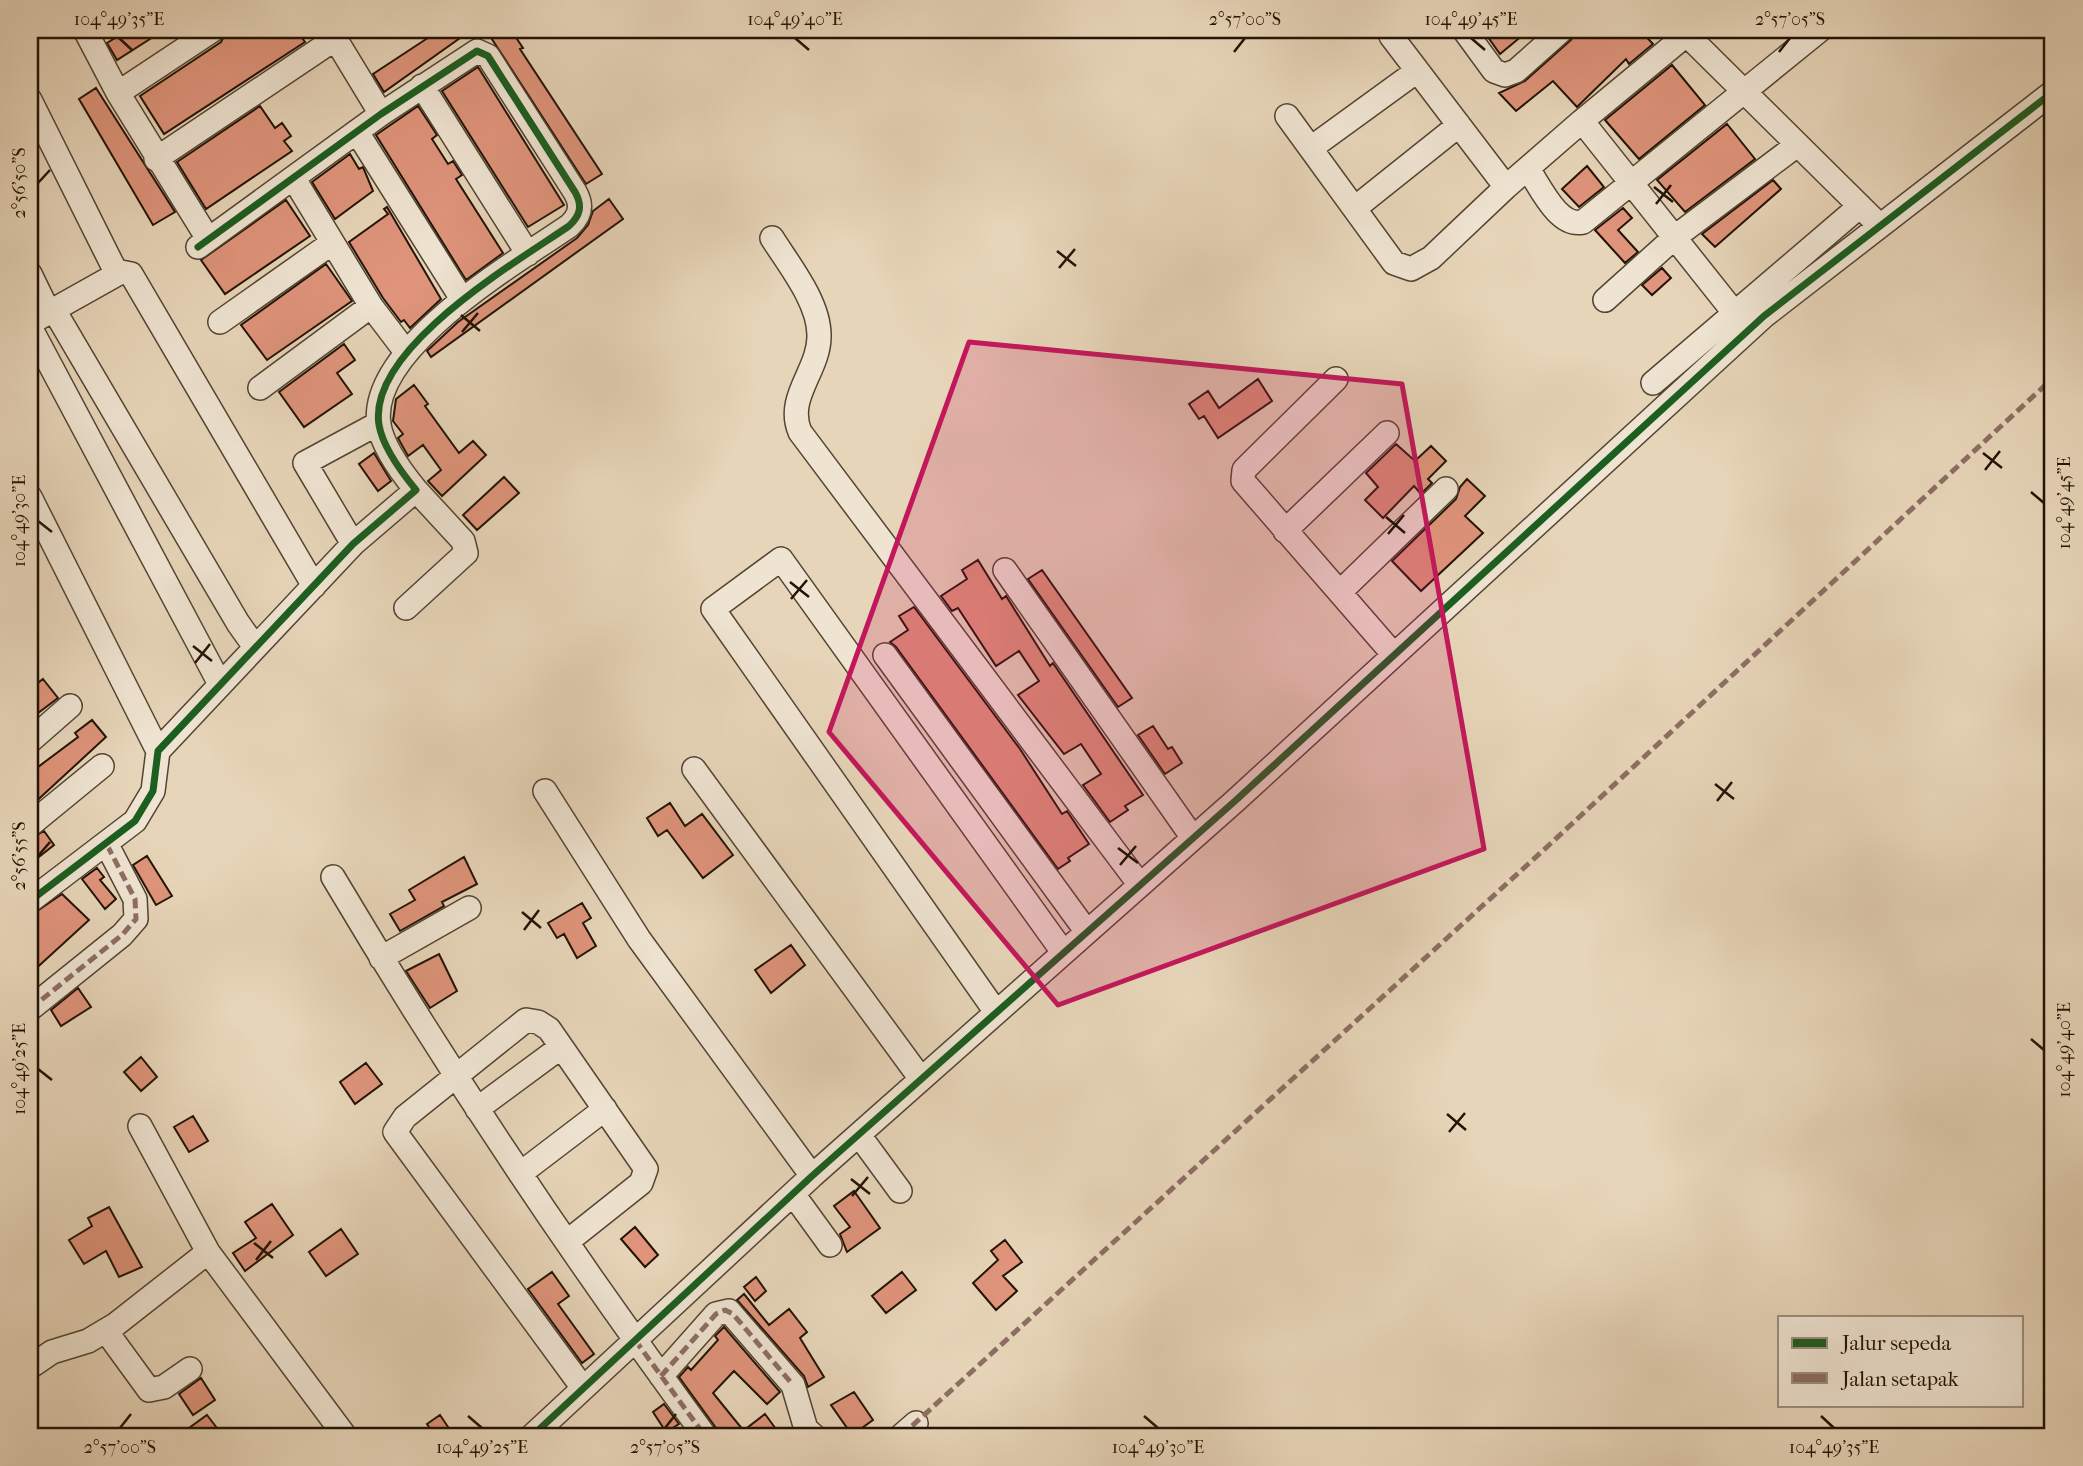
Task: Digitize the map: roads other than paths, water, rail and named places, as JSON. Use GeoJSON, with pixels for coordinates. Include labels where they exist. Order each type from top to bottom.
{"type":"FeatureCollection","features":[{"type":"Feature","properties":{"kind":"street"},"geometry":{"type":"LineString","coordinates":[[85,30],[203,243],[381,114],[472,52],[483,52],[575,192],[580,207],[575,220],[462,299],[406,352],[382,398],[379,423],[393,457],[416,490],[463,541],[466,554],[406,608]]}},
{"type":"Feature","properties":{"kind":"street"},"geometry":{"type":"LineString","coordinates":[[118,93],[214,30]]}},
{"type":"Feature","properties":{"kind":"street"},"geometry":{"type":"LineString","coordinates":[[1464,30],[1489,65],[1505,75],[1516,71],[1562,30]]}},
{"type":"Feature","properties":{"kind":"street"},"geometry":{"type":"LineString","coordinates":[[1528,169],[1562,217],[1572,223],[1583,222],[1820,30]]}},
{"type":"Feature","properties":{"kind":"street"},"geometry":{"type":"LineString","coordinates":[[1287,116],[1394,263],[1411,268],[1431,258],[1506,187],[1687,31],[1880,226]]}},
{"type":"Feature","properties":{"kind":"street"},"geometry":{"type":"LineString","coordinates":[[156,159],[332,34],[381,114]]}},
{"type":"Feature","properties":{"kind":"street"},"geometry":{"type":"LineString","coordinates":[[1391,36],[1506,187]]}},
{"type":"Feature","properties":{"kind":"street"},"geometry":{"type":"LineString","coordinates":[[1311,148],[1418,71]]}},
{"type":"Feature","properties":{"kind":"street"},"geometry":{"type":"LineString","coordinates":[[422,86],[528,254]]}},
{"type":"Feature","properties":{"kind":"street"},"geometry":{"type":"LineString","coordinates":[[648,1358],[798,1199],[812,1176],[862,1139],[921,1079],[1193,838],[1748,330],[2053,92]]}},
{"type":"Feature","properties":{"kind":"street"},"geometry":{"type":"LineString","coordinates":[[30,100],[117,274]]}},
{"type":"Feature","properties":{"kind":"street"},"geometry":{"type":"LineString","coordinates":[[1582,121],[1748,330]]}},
{"type":"Feature","properties":{"kind":"street"},"geometry":{"type":"LineString","coordinates":[[1355,208],[1459,125]]}},
{"type":"Feature","properties":{"kind":"street"},"geometry":{"type":"LineString","coordinates":[[357,132],[462,299]]}},
{"type":"Feature","properties":{"kind":"street"},"geometry":{"type":"LineString","coordinates":[[1605,300],[1675,237],[1797,145]]}},
{"type":"Feature","properties":{"kind":"street"},"geometry":{"type":"LineString","coordinates":[[294,179],[371,306],[406,352]]}},
{"type":"Feature","properties":{"kind":"street"},"geometry":{"type":"LineString","coordinates":[[1653,383],[1860,206]]}},
{"type":"Feature","properties":{"kind":"street"},"geometry":{"type":"LineString","coordinates":[[772,238],[818,322],[819,345],[795,411],[800,432],[1140,885]]}},
{"type":"Feature","properties":{"kind":"street"},"geometry":{"type":"LineString","coordinates":[[220,321],[332,243]]}},
{"type":"Feature","properties":{"kind":"street"},"geometry":{"type":"LineString","coordinates":[[41,318],[117,274],[128,272],[134,278],[314,586]]}},
{"type":"Feature","properties":{"kind":"street"},"geometry":{"type":"LineString","coordinates":[[30,274],[41,318],[220,684]]}},
{"type":"Feature","properties":{"kind":"street"},"geometry":{"type":"LineString","coordinates":[[260,388],[371,306]]}},
{"type":"Feature","properties":{"kind":"street"},"geometry":{"type":"LineString","coordinates":[[41,318],[256,647]]}},
{"type":"Feature","properties":{"kind":"street"},"geometry":{"type":"LineString","coordinates":[[1336,379],[1250,464],[1242,476],[1248,488],[1394,655]]}},
{"type":"Feature","properties":{"kind":"street"},"geometry":{"type":"LineString","coordinates":[[353,544],[304,463],[379,423]]}},
{"type":"Feature","properties":{"kind":"street"},"geometry":{"type":"LineString","coordinates":[[1286,531],[1387,433]]}},
{"type":"Feature","properties":{"kind":"street"},"geometry":{"type":"LineString","coordinates":[[1339,592],[1446,489]]}},
{"type":"Feature","properties":{"kind":"street"},"geometry":{"type":"LineString","coordinates":[[158,751],[353,544],[416,490]]}},
{"type":"Feature","properties":{"kind":"street"},"geometry":{"type":"LineString","coordinates":[[30,497],[158,751],[153,791],[147,806],[135,821],[32,893]]}},
{"type":"Feature","properties":{"kind":"street"},"geometry":{"type":"LineString","coordinates":[[996,1013],[713,609],[781,559],[1063,952]]}},
{"type":"Feature","properties":{"kind":"street"},"geometry":{"type":"LineString","coordinates":[[1005,570],[1193,838]]}},
{"type":"Feature","properties":{"kind":"street"},"geometry":{"type":"LineString","coordinates":[[885,655],[1087,932]]}},
{"type":"Feature","properties":{"kind":"street"},"geometry":{"type":"LineString","coordinates":[[30,741],[70,706]]}},
{"type":"Feature","properties":{"kind":"street"},"geometry":{"type":"LineString","coordinates":[[30,825],[102,766]]}},
{"type":"Feature","properties":{"kind":"street"},"geometry":{"type":"LineString","coordinates":[[694,769],[921,1079]]}},
{"type":"Feature","properties":{"kind":"street"},"geometry":{"type":"LineString","coordinates":[[544,791],[639,939],[812,1176]]}},
{"type":"Feature","properties":{"kind":"street"},"geometry":{"type":"LineString","coordinates":[[30,1009],[122,935],[136,919],[135,900],[106,843]]}},
{"type":"Feature","properties":{"kind":"street"},"geometry":{"type":"LineString","coordinates":[[333,877],[456,1078],[648,1358],[705,1436]]}},
{"type":"Feature","properties":{"kind":"street"},"geometry":{"type":"LineString","coordinates":[[381,958],[468,908]]}},
{"type":"Feature","properties":{"kind":"street"},"geometry":{"type":"LineString","coordinates":[[568,1241],[641,1183],[646,1170],[549,1029],[538,1022],[526,1020],[399,1123],[396,1137],[583,1388]]}},
{"type":"Feature","properties":{"kind":"street"},"geometry":{"type":"LineString","coordinates":[[477,1109],[561,1047]]}},
{"type":"Feature","properties":{"kind":"street"},"geometry":{"type":"LineString","coordinates":[[521,1172],[605,1109]]}},
{"type":"Feature","properties":{"kind":"street"},"geometry":{"type":"LineString","coordinates":[[140,1126],[208,1252],[345,1436]]}},
{"type":"Feature","properties":{"kind":"street"},"geometry":{"type":"LineString","coordinates":[[862,1139],[894,1183]]}},
{"type":"Feature","properties":{"kind":"street"},"geometry":{"type":"LineString","coordinates":[[798,1199],[827,1240]]}},
{"type":"Feature","properties":{"kind":"street"},"geometry":{"type":"LineString","coordinates":[[30,1367],[52,1352],[88,1341],[106,1331],[208,1252]]}},
{"type":"Feature","properties":{"kind":"street"},"geometry":{"type":"LineString","coordinates":[[537,1435],[583,1388],[648,1358],[716,1314],[729,1311],[793,1385],[806,1429],[814,1436]]}},
{"type":"Feature","properties":{"kind":"street"},"geometry":{"type":"LineString","coordinates":[[106,1331],[149,1390],[164,1387],[190,1369]]}}]}
